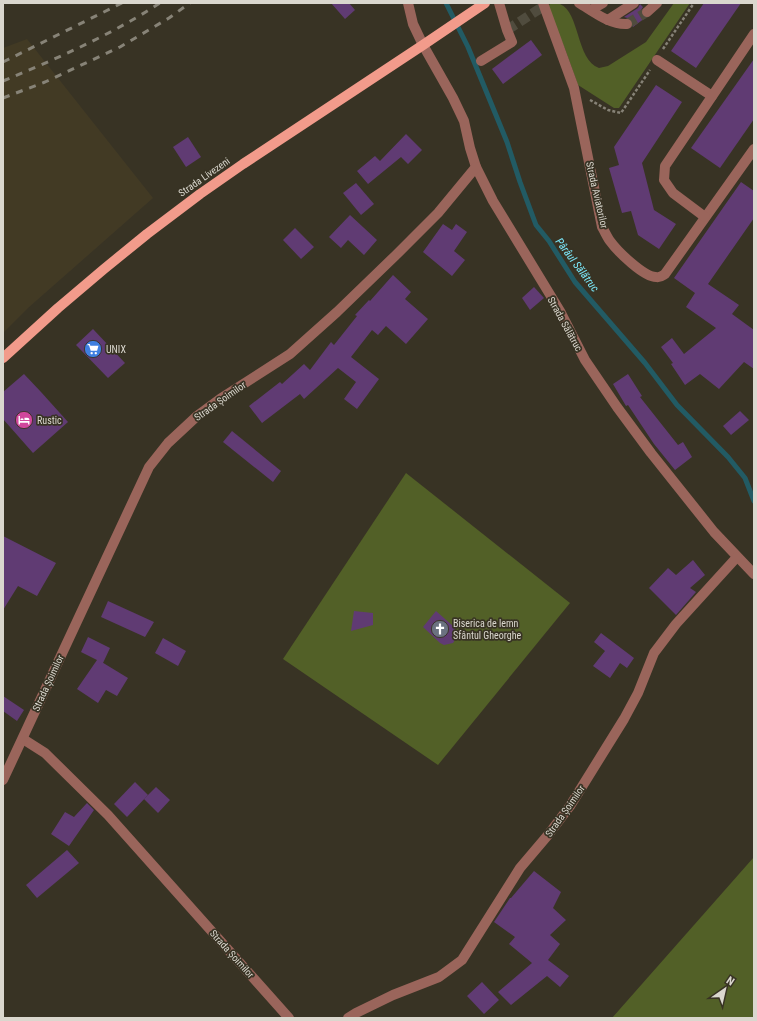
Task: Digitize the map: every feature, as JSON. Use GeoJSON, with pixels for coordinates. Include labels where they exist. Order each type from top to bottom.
{"type":"FeatureCollection","features":[{"type":"Feature","properties":{"kind":"main road","name":"Strada Livezeni"},"geometry":{"type":"LineString","coordinates":[[3,358],[104,269],[194,198],[243,164],[423,46],[485,3]]}},
{"type":"Feature","properties":{"kind":"street","name":"Strada Sălătruc"},"geometry":{"type":"LineString","coordinates":[[408,3],[413,24],[423,46],[453,98],[464,121],[476,167],[493,201],[560,312],[585,360],[651,453],[714,532],[754,574]]}},
{"type":"Feature","properties":{"kind":"street"},"geometry":{"type":"LineString","coordinates":[[481,61],[512,42],[499,3]]}},
{"type":"Feature","properties":{"kind":"street","name":"Strada Aviatorilor"},"geometry":{"type":"LineString","coordinates":[[543,3],[574,88],[602,227],[610,241],[622,254],[645,273],[658,278],[665,274],[705,217],[753,154]]}},
{"type":"Feature","properties":{"kind":"street"},"geometry":{"type":"LineString","coordinates":[[580,3],[608,20],[618,24],[627,24]]}},
{"type":"Feature","properties":{"kind":"street"},"geometry":{"type":"LineString","coordinates":[[591,10],[603,3]]}},
{"type":"Feature","properties":{"kind":"street"},"geometry":{"type":"LineString","coordinates":[[608,20],[634,3]]}},
{"type":"Feature","properties":{"kind":"street"},"geometry":{"type":"LineString","coordinates":[[705,217],[672,193],[664,180],[666,166],[754,34]]}},
{"type":"Feature","properties":{"kind":"street"},"geometry":{"type":"LineString","coordinates":[[657,60],[712,96]]}},
{"type":"Feature","properties":{"kind":"street","name":"Strada Șoimilor"},"geometry":{"type":"LineString","coordinates":[[3,780],[149,467],[168,443],[197,416],[220,399],[290,354],[337,312],[438,213],[476,167]]}},
{"type":"Feature","properties":{"kind":"street","name":"Strada Șoimilor"},"geometry":{"type":"LineString","coordinates":[[348,1018],[393,995],[438,978],[462,960],[520,868],[570,806],[624,719],[638,693],[654,653],[676,624],[737,557]]}},
{"type":"Feature","properties":{"kind":"street","name":"Strada Șoimilor"},"geometry":{"type":"LineString","coordinates":[[22,739],[45,753],[108,815],[289,1018]]}},
{"type":"Feature","properties":{"kind":"path"},"geometry":{"type":"LineString","coordinates":[[574,88],[596,104],[608,110],[621,113],[694,3]]}},
{"type":"Feature","properties":{"kind":"shaded area"},"geometry":{"type":"Polygon","coordinates":[[[27,39],[153,198],[28,308],[3,333],[3,48],[27,39]]]}},
{"type":"Feature","properties":{"kind":"green space"},"geometry":{"type":"Polygon","coordinates":[[[551,3],[559,3],[566,9],[571,16],[586,56],[599,68],[608,66],[646,42],[674,3],[690,3],[619,108],[614,108],[578,85],[549,11],[549,5],[551,3]]]}},
{"type":"Feature","properties":{"kind":"green space"},"geometry":{"type":"Polygon","coordinates":[[[406,473],[570,603],[438,765],[283,659],[406,473]]]}},
{"type":"Feature","properties":{"kind":"green space"},"geometry":{"type":"Polygon","coordinates":[[[754,857],[754,1018],[612,1018],[754,857]]]}},
{"type":"Feature","properties":{"kind":"building"},"geometry":{"type":"Polygon","coordinates":[[[331,3],[349,3],[355,10],[345,19],[331,3]]]}},
{"type":"Feature","properties":{"kind":"building"},"geometry":{"type":"Polygon","coordinates":[[[704,3],[741,3],[696,68],[671,51],[704,3]]]}},
{"type":"Feature","properties":{"kind":"building"},"geometry":{"type":"Polygon","coordinates":[[[640,4],[643,7],[641,10],[642,17],[645,18],[633,27],[633,21],[624,17],[638,8],[640,4]]]}},
{"type":"Feature","properties":{"kind":"building"},"geometry":{"type":"Polygon","coordinates":[[[531,40],[542,55],[503,84],[492,69],[531,40]]]}},
{"type":"Feature","properties":{"kind":"building"},"geometry":{"type":"Polygon","coordinates":[[[754,59],[754,119],[720,168],[691,148],[754,59]]]}},
{"type":"Feature","properties":{"kind":"building"},"geometry":{"type":"Polygon","coordinates":[[[656,85],[682,102],[642,163],[654,210],[676,224],[659,249],[638,235],[631,211],[622,213],[609,168],[619,165],[614,147],[656,85]]]}},
{"type":"Feature","properties":{"kind":"building"},"geometry":{"type":"Polygon","coordinates":[[[406,134],[422,150],[408,164],[401,157],[368,184],[357,171],[375,156],[380,161],[406,134]]]}},
{"type":"Feature","properties":{"kind":"building"},"geometry":{"type":"Polygon","coordinates":[[[188,137],[201,157],[186,167],[173,147],[188,137]]]}},
{"type":"Feature","properties":{"kind":"building"},"geometry":{"type":"Polygon","coordinates":[[[741,182],[754,191],[754,218],[708,284],[739,305],[732,314],[754,330],[754,369],[744,362],[719,389],[700,374],[685,385],[671,364],[673,363],[661,347],[672,338],[684,354],[716,328],[686,307],[695,293],[674,278],[741,182]]]}},
{"type":"Feature","properties":{"kind":"building"},"geometry":{"type":"Polygon","coordinates":[[[356,183],[374,204],[361,215],[343,193],[356,183]]]}},
{"type":"Feature","properties":{"kind":"building"},"geometry":{"type":"Polygon","coordinates":[[[350,215],[377,240],[364,255],[348,240],[341,248],[329,237],[350,215]]]}},
{"type":"Feature","properties":{"kind":"building"},"geometry":{"type":"Polygon","coordinates":[[[443,224],[452,230],[456,224],[467,232],[454,251],[465,260],[452,276],[423,252],[443,224]]]}},
{"type":"Feature","properties":{"kind":"building"},"geometry":{"type":"Polygon","coordinates":[[[295,228],[314,247],[301,259],[283,240],[295,228]]]}},
{"type":"Feature","properties":{"kind":"building"},"geometry":{"type":"Polygon","coordinates":[[[393,275],[411,292],[405,299],[428,319],[406,344],[386,326],[378,335],[372,330],[351,357],[379,379],[357,409],[344,399],[356,382],[338,368],[304,399],[300,394],[262,423],[249,406],[280,382],[282,384],[304,364],[310,370],[331,342],[334,345],[357,316],[355,315],[369,300],[370,301],[393,275]]]}},
{"type":"Feature","properties":{"kind":"building"},"geometry":{"type":"Polygon","coordinates":[[[534,287],[544,298],[530,310],[522,298],[534,287]]]}},
{"type":"Feature","properties":{"kind":"building"},"geometry":{"type":"Polygon","coordinates":[[[93,329],[125,363],[108,378],[76,345],[93,329]]]}},
{"type":"Feature","properties":{"kind":"building"},"geometry":{"type":"Polygon","coordinates":[[[24,374],[68,422],[33,453],[3,419],[3,392],[24,374]]]}},
{"type":"Feature","properties":{"kind":"building"},"geometry":{"type":"Polygon","coordinates":[[[628,374],[642,396],[640,397],[678,445],[683,442],[692,457],[675,470],[654,444],[628,405],[626,406],[613,384],[628,374]]]}},
{"type":"Feature","properties":{"kind":"building"},"geometry":{"type":"Polygon","coordinates":[[[740,411],[749,420],[731,435],[723,426],[740,411]]]}},
{"type":"Feature","properties":{"kind":"building"},"geometry":{"type":"Polygon","coordinates":[[[232,431],[281,471],[273,482],[223,442],[232,431]]]}},
{"type":"Feature","properties":{"kind":"building"},"geometry":{"type":"Polygon","coordinates":[[[3,536],[56,563],[37,596],[18,586],[3,610],[3,536]]]}},
{"type":"Feature","properties":{"kind":"building"},"geometry":{"type":"Polygon","coordinates":[[[693,560],[705,575],[690,588],[696,592],[676,615],[649,588],[668,568],[676,575],[693,560]]]}},
{"type":"Feature","properties":{"kind":"building"},"geometry":{"type":"Polygon","coordinates":[[[108,601],[154,622],[145,637],[101,617],[108,601]]]}},
{"type":"Feature","properties":{"kind":"building"},"geometry":{"type":"Polygon","coordinates":[[[354,611],[373,613],[373,625],[351,631],[354,611]]]}},
{"type":"Feature","properties":{"kind":"building","name":"Biserica de lemn Sfântul Gheorghe"},"geometry":{"type":"Polygon","coordinates":[[[436,611],[453,626],[456,631],[456,638],[453,643],[444,645],[440,643],[423,627],[436,611]]]}},
{"type":"Feature","properties":{"kind":"building"},"geometry":{"type":"Polygon","coordinates":[[[601,633],[634,658],[627,668],[620,663],[610,678],[593,666],[605,651],[594,642],[601,633]]]}},
{"type":"Feature","properties":{"kind":"building"},"geometry":{"type":"Polygon","coordinates":[[[88,637],[110,648],[103,663],[128,678],[117,696],[106,690],[98,703],[77,689],[97,660],[81,652],[88,637]]]}},
{"type":"Feature","properties":{"kind":"building"},"geometry":{"type":"Polygon","coordinates":[[[163,638],[186,651],[178,666],[155,653],[163,638]]]}},
{"type":"Feature","properties":{"kind":"building"},"geometry":{"type":"Polygon","coordinates":[[[3,696],[24,710],[17,721],[3,711],[3,696]]]}},
{"type":"Feature","properties":{"kind":"building"},"geometry":{"type":"Polygon","coordinates":[[[135,782],[148,795],[127,817],[114,804],[135,782]]]}},
{"type":"Feature","properties":{"kind":"building"},"geometry":{"type":"Polygon","coordinates":[[[156,787],[170,800],[158,813],[144,799],[156,787]]]}},
{"type":"Feature","properties":{"kind":"building"},"geometry":{"type":"Polygon","coordinates":[[[87,803],[94,810],[69,846],[51,834],[65,812],[74,817],[87,803]]]}},
{"type":"Feature","properties":{"kind":"building"},"geometry":{"type":"Polygon","coordinates":[[[67,850],[79,863],[37,898],[26,885],[67,850]]]}},
{"type":"Feature","properties":{"kind":"building"},"geometry":{"type":"Polygon","coordinates":[[[534,871],[561,892],[553,908],[566,920],[550,935],[560,944],[548,960],[569,976],[560,987],[547,976],[511,1005],[498,992],[532,963],[509,944],[515,937],[494,922],[510,898],[534,871]]]}},
{"type":"Feature","properties":{"kind":"building"},"geometry":{"type":"Polygon","coordinates":[[[482,982],[499,1000],[484,1014],[467,996],[482,982]]]}},
{"type":"Feature","properties":{"kind":"waterway","name":"Pârâul Sălătruc"},"geometry":{"type":"LineString","coordinates":[[446,3],[468,47],[507,142],[536,225],[549,241],[575,282],[645,363],[677,405],[728,457],[745,478],[754,501]]}},
{"type":"Feature","properties":{"kind":"tunnel"},"geometry":{"type":"LineString","coordinates":[[507,30],[544,6]]}},
{"type":"Feature","properties":{"kind":"tunnel"},"geometry":{"type":"LineString","coordinates":[[627,24],[647,12]]}},
{"type":"Feature","properties":{"kind":"railway"},"geometry":{"type":"LineString","coordinates":[[3,62],[122,3]]}},
{"type":"Feature","properties":{"kind":"railway"},"geometry":{"type":"LineString","coordinates":[[3,81],[103,36],[160,3]]}},
{"type":"Feature","properties":{"kind":"railway"},"geometry":{"type":"LineString","coordinates":[[3,98],[45,82],[120,47],[169,18],[190,3]]}},
{"type":"Feature","properties":{"kind":"place","name":"UNIX"},"geometry":{"type":"Point","coordinates":[93,349]}},
{"type":"Feature","properties":{"kind":"place","name":"Rustic"},"geometry":{"type":"Point","coordinates":[24,420]}},
{"type":"Feature","properties":{"kind":"place","name":"Biserica de lemn Sfântul Gheorghe"},"geometry":{"type":"Point","coordinates":[440,629]}}]}
